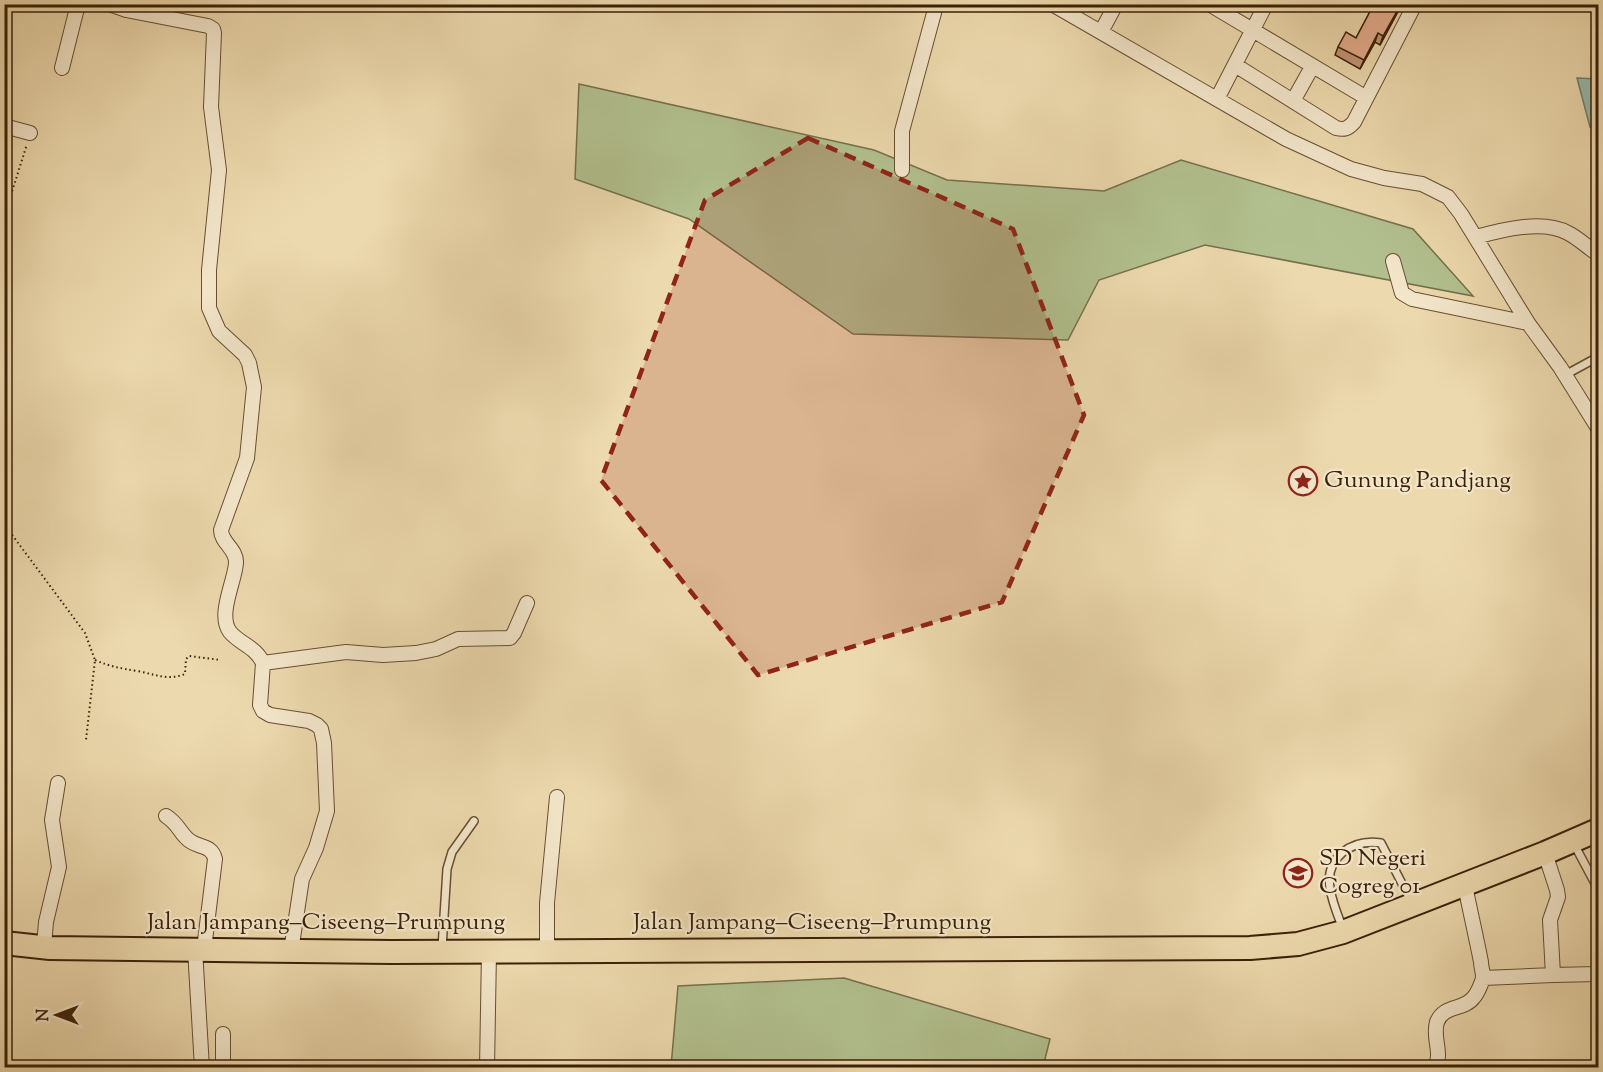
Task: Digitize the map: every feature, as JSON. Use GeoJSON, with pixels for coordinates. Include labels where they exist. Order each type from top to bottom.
{"type":"FeatureCollection","features":[{"type":"Feature","properties":{"kind":"main road","name":"Jalan Jampang–Ciseeng–Prumpung"},"geometry":{"type":"LineString","coordinates":[[4,943],[44,946],[441,952],[1250,948],[1298,944],[1343,932],[1545,854],[1599,830]]}},
{"type":"Feature","properties":{"kind":"street"},"geometry":{"type":"LineString","coordinates":[[62,68],[78,4]]}},
{"type":"Feature","properties":{"kind":"street"},"geometry":{"type":"LineString","coordinates":[[109,4],[126,10],[208,26],[213,29],[214,33],[211,107],[219,170],[209,270],[209,308],[219,331],[244,355],[249,363],[254,387],[247,458],[221,530],[222,538],[234,552],[236,564],[226,618],[230,632],[253,648],[263,663],[260,705],[263,711],[270,715],[309,721],[317,725],[321,729],[324,743],[327,811],[316,848],[302,879],[291,951]]}},
{"type":"Feature","properties":{"kind":"street"},"geometry":{"type":"LineString","coordinates":[[902,170],[902,131],[934,13],[934,4]]}},
{"type":"Feature","properties":{"kind":"street"},"geometry":{"type":"LineString","coordinates":[[1052,4],[1286,139],[1351,169],[1383,178],[1422,184],[1448,197],[1476,237],[1528,323],[1599,428]]}},
{"type":"Feature","properties":{"kind":"street"},"geometry":{"type":"LineString","coordinates":[[1101,32],[1116,4]]}},
{"type":"Feature","properties":{"kind":"street"},"geometry":{"type":"LineString","coordinates":[[1209,4],[1365,98]]}},
{"type":"Feature","properties":{"kind":"street"},"geometry":{"type":"LineString","coordinates":[[1217,99],[1266,4]]}},
{"type":"Feature","properties":{"kind":"street"},"geometry":{"type":"LineString","coordinates":[[1235,65],[1331,125],[1342,130],[1349,128],[1354,123],[1415,4]]}},
{"type":"Feature","properties":{"kind":"street"},"geometry":{"type":"LineString","coordinates":[[1293,101],[1312,67]]}},
{"type":"Feature","properties":{"kind":"street"},"geometry":{"type":"LineString","coordinates":[[4,126],[30,133]]}},
{"type":"Feature","properties":{"kind":"street"},"geometry":{"type":"LineString","coordinates":[[1476,237],[1510,227],[1546,227],[1567,232],[1595,252]]}},
{"type":"Feature","properties":{"kind":"street"},"geometry":{"type":"LineString","coordinates":[[1393,261],[1402,293],[1412,300],[1528,323]]}},
{"type":"Feature","properties":{"kind":"street"},"geometry":{"type":"LineString","coordinates":[[263,663],[346,652],[416,653],[436,649],[458,639],[510,638],[526,603]]}},
{"type":"Feature","properties":{"kind":"street"},"geometry":{"type":"LineString","coordinates":[[44,946],[46,922],[59,867],[52,819],[58,783]]}},
{"type":"Feature","properties":{"kind":"street"},"geometry":{"type":"LineString","coordinates":[[550,951],[547,940],[547,903],[557,797]]}},
{"type":"Feature","properties":{"kind":"street"},"geometry":{"type":"LineString","coordinates":[[166,816],[176,822],[188,840],[210,848],[215,859],[200,949],[202,1068]]}},
{"type":"Feature","properties":{"kind":"street"},"geometry":{"type":"LineString","coordinates":[[1545,854],[1558,897],[1550,920],[1553,975]]}},
{"type":"Feature","properties":{"kind":"street"},"geometry":{"type":"LineString","coordinates":[[1435,1068],[1439,1051],[1436,1024],[1442,1013],[1449,1008],[1464,1005],[1474,998],[1483,978],[1465,885]]}},
{"type":"Feature","properties":{"kind":"street"},"geometry":{"type":"LineString","coordinates":[[487,1068],[489,951]]}},
{"type":"Feature","properties":{"kind":"street"},"geometry":{"type":"LineString","coordinates":[[1483,978],[1599,974]]}},
{"type":"Feature","properties":{"kind":"street"},"geometry":{"type":"LineString","coordinates":[[223,1034],[223,1068]]}},
{"type":"Feature","properties":{"kind":"lane"},"geometry":{"type":"LineString","coordinates":[[1564,375],[1599,357]]}},
{"type":"Feature","properties":{"kind":"lane"},"geometry":{"type":"LineString","coordinates":[[441,952],[447,869],[452,852],[474,821]]}},
{"type":"Feature","properties":{"kind":"lane"},"geometry":{"type":"LineString","coordinates":[[1343,932],[1330,887],[1330,868],[1338,856],[1348,848],[1371,842],[1381,843],[1414,905]]}},
{"type":"Feature","properties":{"kind":"lane"},"geometry":{"type":"LineString","coordinates":[[1573,842],[1599,889]]}},
{"type":"Feature","properties":{"kind":"path"},"geometry":{"type":"LineString","coordinates":[[4,217],[30,133]]}},
{"type":"Feature","properties":{"kind":"path"},"geometry":{"type":"LineString","coordinates":[[4,524],[85,633],[95,660],[86,740]]}},
{"type":"Feature","properties":{"kind":"path"},"geometry":{"type":"LineString","coordinates":[[95,660],[117,669],[139,671],[162,678],[185,674],[186,659],[189,656],[221,660]]}},
{"type":"Feature","properties":{"kind":"highlighted area"},"geometry":{"type":"Polygon","coordinates":[[[808,138],[1013,229],[1084,415],[1002,602],[758,675],[601,480],[705,200],[808,138]]]}},
{"type":"Feature","properties":{"kind":"green space"},"geometry":{"type":"Polygon","coordinates":[[[579,84],[874,150],[947,180],[1104,191],[1181,160],[1413,229],[1473,296],[1205,245],[1099,280],[1068,340],[853,334],[689,219],[575,179],[579,84]]]}},
{"type":"Feature","properties":{"kind":"green space"},"geometry":{"type":"Polygon","coordinates":[[[844,978],[1050,1039],[1043,1067],[671,1067],[678,986],[844,978]]]}},
{"type":"Feature","properties":{"kind":"shaded area"},"geometry":{"type":"Polygon","coordinates":[[[1577,78],[1598,79],[1598,127],[1590,127],[1577,78]]]}},
{"type":"Feature","properties":{"kind":"building"},"geometry":{"type":"Polygon","coordinates":[[[1374,4],[1401,4],[1383,36],[1378,33],[1364,60],[1338,47],[1346,32],[1356,38],[1374,4]]]}},
{"type":"Feature","properties":{"kind":"place","name":"Gunung Pandjang"},"geometry":{"type":"Point","coordinates":[1303,481]}},
{"type":"Feature","properties":{"kind":"place","name":"SD Negeri Cogreg 01"},"geometry":{"type":"Point","coordinates":[1298,873]}}]}
